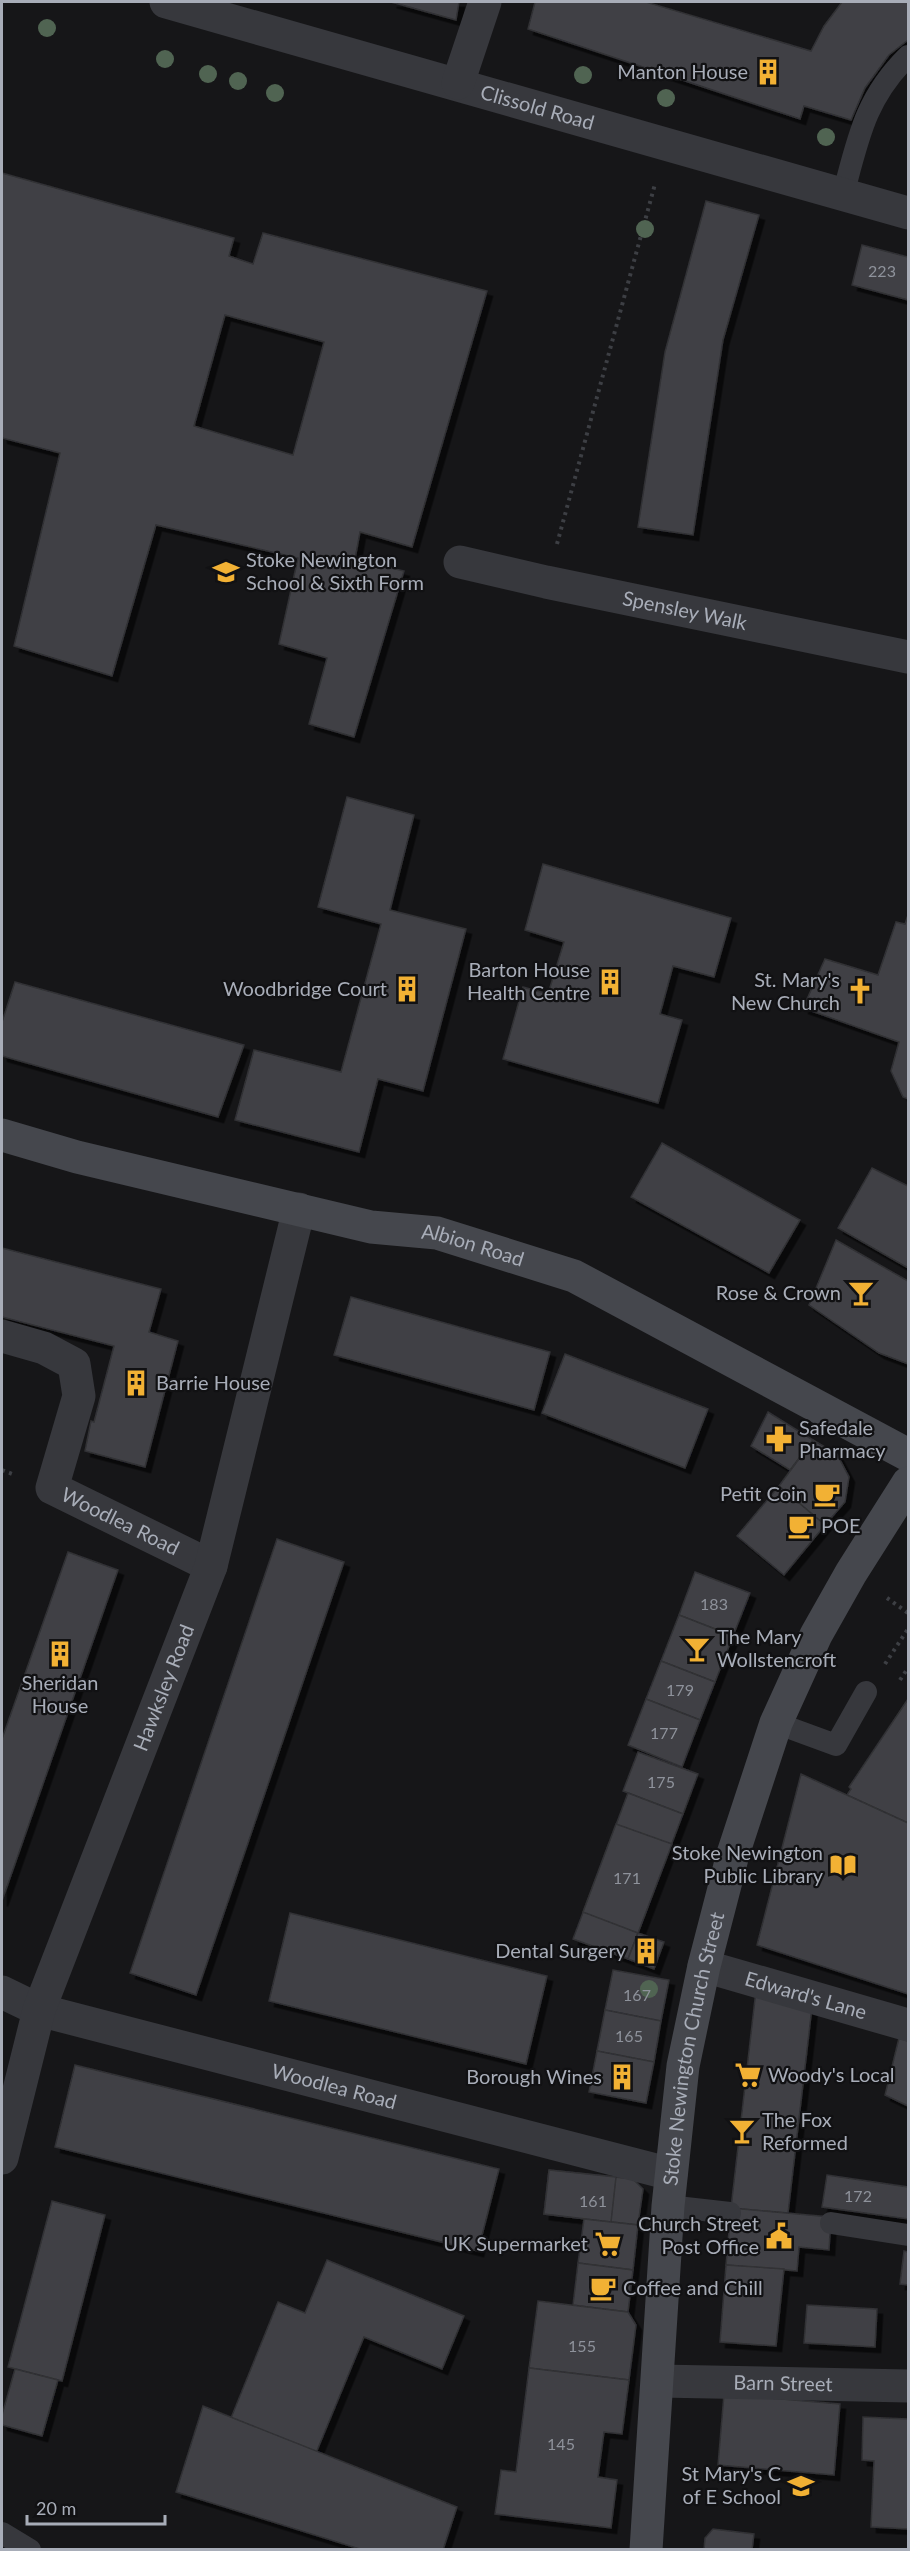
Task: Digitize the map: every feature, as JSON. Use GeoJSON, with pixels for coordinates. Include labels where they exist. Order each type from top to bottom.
{"type":"FeatureCollection","features":[{"type":"Feature","properties":{"kind":"main road","name":"Albion Road"},"geometry":{"type":"LineString","coordinates":[[2,1135],[77,1157],[371,1227],[437,1233],[574,1276],[909,1455]]}},
{"type":"Feature","properties":{"kind":"main road","name":"Stoke Newington Church Street"},"geometry":{"type":"LineString","coordinates":[[646,2550],[659,2381],[668,2206],[683,2066],[704,1966],[733,1854],[776,1723],[816,1635],[851,1573],[909,1483]]}},
{"type":"Feature","properties":{"kind":"street","name":"Clissold Road"},"geometry":{"type":"LineString","coordinates":[[166,2],[458,83],[909,213]]}},
{"type":"Feature","properties":{"kind":"street"},"geometry":{"type":"LineString","coordinates":[[458,83],[485,2]]}},
{"type":"Feature","properties":{"kind":"street","name":"Spensley Walk"},"geometry":{"type":"LineString","coordinates":[[460,562],[909,657]]}},
{"type":"Feature","properties":{"kind":"street","name":"Hawksley Road"},"geometry":{"type":"LineString","coordinates":[[2,2158],[39,2010],[211,1566],[299,1209]]}},
{"type":"Feature","properties":{"kind":"street","name":"Woodlea Road"},"geometry":{"type":"LineString","coordinates":[[2,1336],[44,1348],[74,1364],[79,1396],[52,1488],[211,1566]]}},
{"type":"Feature","properties":{"kind":"street","name":"Edward's Lane"},"geometry":{"type":"LineString","coordinates":[[704,1966],[909,2025]]}},
{"type":"Feature","properties":{"kind":"street","name":"Woodlea Road"},"geometry":{"type":"LineString","coordinates":[[2,1992],[39,2010],[672,2174]]}},
{"type":"Feature","properties":{"kind":"street","name":"Barn Street"},"geometry":{"type":"LineString","coordinates":[[659,2381],[909,2386]]}},
{"type":"Feature","properties":{"kind":"lane"},"geometry":{"type":"LineString","coordinates":[[843,195],[863,121],[881,86],[909,56]]}},
{"type":"Feature","properties":{"kind":"lane"},"geometry":{"type":"LineString","coordinates":[[776,1723],[836,1745],[866,1692]]}},
{"type":"Feature","properties":{"kind":"lane"},"geometry":{"type":"LineString","coordinates":[[668,2206],[730,2214]]}},
{"type":"Feature","properties":{"kind":"lane"},"geometry":{"type":"LineString","coordinates":[[831,2223],[909,2235]]}},
{"type":"Feature","properties":{"kind":"lane"},"geometry":{"type":"LineString","coordinates":[[2,2532],[30,2550]]}},
{"type":"Feature","properties":{"kind":"path"},"geometry":{"type":"LineString","coordinates":[[546,582],[656,181],[665,183]]}},
{"type":"Feature","properties":{"kind":"path"},"geometry":{"type":"LineString","coordinates":[[887,1598],[909,1613]]}},
{"type":"Feature","properties":{"kind":"path"},"geometry":{"type":"LineString","coordinates":[[866,1692],[909,1629]]}},
{"type":"Feature","properties":{"kind":"building"},"geometry":{"type":"Polygon","coordinates":[[[391,2],[459,2],[456,20],[391,2]]]}},
{"type":"Feature","properties":{"kind":"building","name":"Manton House"},"geometry":{"type":"Polygon","coordinates":[[[535,2],[646,2],[811,51],[824,26],[842,2],[908,2],[908,40],[889,55],[865,88],[851,120],[804,106],[800,119],[528,29],[535,2]]]}},
{"type":"Feature","properties":{"kind":"building"},"geometry":{"type":"Polygon","coordinates":[[[2,173],[234,238],[229,256],[253,264],[263,233],[487,291],[412,547],[360,532],[355,559],[404,571],[354,737],[309,724],[327,658],[279,644],[298,558],[156,525],[112,676],[14,646],[60,453],[2,438],[2,173]],[[225,315],[194,426],[293,455],[324,342],[225,315]]]}},
{"type":"Feature","properties":{"kind":"building"},"geometry":{"type":"Polygon","coordinates":[[[706,201],[759,215],[723,340],[693,535],[638,527],[665,352],[706,201]]]}},
{"type":"Feature","properties":{"kind":"building"},"geometry":{"type":"Polygon","coordinates":[[[862,245],[908,257],[908,300],[852,285],[862,245]]]}},
{"type":"Feature","properties":{"kind":"building","name":"Woodbridge Court"},"geometry":{"type":"Polygon","coordinates":[[[347,797],[414,815],[390,910],[466,929],[423,1091],[378,1079],[359,1152],[235,1120],[254,1050],[341,1072],[381,924],[318,907],[347,797]]]}},
{"type":"Feature","properties":{"kind":"building","name":"Barton House Health Centre"},"geometry":{"type":"Polygon","coordinates":[[[543,864],[731,918],[714,977],[673,966],[660,1014],[682,1020],[658,1103],[503,1059],[523,987],[548,994],[564,942],[525,930],[543,864]]]}},
{"type":"Feature","properties":{"kind":"building","name":"St. Mary's New Church"},"geometry":{"type":"Polygon","coordinates":[[[908,915],[908,1099],[903,1097],[891,1071],[899,1042],[803,1008],[825,959],[878,975],[896,922],[905,924],[908,915]]]}},
{"type":"Feature","properties":{"kind":"building"},"geometry":{"type":"Polygon","coordinates":[[[15,982],[244,1045],[218,1117],[2,1056],[2,1022],[15,982]]]}},
{"type":"Feature","properties":{"kind":"building"},"geometry":{"type":"Polygon","coordinates":[[[662,1143],[800,1220],[769,1273],[631,1197],[662,1143]]]}},
{"type":"Feature","properties":{"kind":"building"},"geometry":{"type":"Polygon","coordinates":[[[872,1168],[908,1186],[908,1268],[838,1228],[872,1168]]]}},
{"type":"Feature","properties":{"kind":"building","name":"Rose & Crown"},"geometry":{"type":"Polygon","coordinates":[[[836,1240],[908,1281],[908,1364],[879,1353],[809,1305],[836,1240]]]}},
{"type":"Feature","properties":{"kind":"building","name":"Barrie House"},"geometry":{"type":"Polygon","coordinates":[[[2,1248],[161,1289],[149,1332],[178,1341],[145,1467],[85,1451],[91,1421],[94,1422],[114,1346],[2,1317],[2,1248]]]}},
{"type":"Feature","properties":{"kind":"building"},"geometry":{"type":"Polygon","coordinates":[[[351,1297],[550,1352],[534,1410],[334,1355],[351,1297]]]}},
{"type":"Feature","properties":{"kind":"building"},"geometry":{"type":"Polygon","coordinates":[[[565,1354],[708,1409],[685,1468],[542,1413],[565,1354]]]}},
{"type":"Feature","properties":{"kind":"building"},"geometry":{"type":"Polygon","coordinates":[[[768,1412],[813,1440],[790,1470],[751,1446],[768,1412]]]}},
{"type":"Feature","properties":{"kind":"building"},"geometry":{"type":"Polygon","coordinates":[[[813,1440],[837,1454],[849,1477],[845,1502],[825,1525],[779,1486],[813,1440]]]}},
{"type":"Feature","properties":{"kind":"building"},"geometry":{"type":"Polygon","coordinates":[[[779,1486],[825,1525],[784,1575],[737,1536],[779,1486]]]}},
{"type":"Feature","properties":{"kind":"building"},"geometry":{"type":"Polygon","coordinates":[[[277,1539],[344,1562],[196,1995],[130,1973],[277,1539]]]}},
{"type":"Feature","properties":{"kind":"building","name":"Sheridan House"},"geometry":{"type":"Polygon","coordinates":[[[68,1552],[118,1570],[2,1901],[2,1739],[68,1552]]]}},
{"type":"Feature","properties":{"kind":"building"},"geometry":{"type":"Polygon","coordinates":[[[695,1572],[750,1593],[733,1636],[679,1615],[695,1572]]]}},
{"type":"Feature","properties":{"kind":"building","name":"The Mary Wollstencroft"},"geometry":{"type":"Polygon","coordinates":[[[679,1615],[733,1636],[715,1682],[661,1661],[679,1615]]]}},
{"type":"Feature","properties":{"kind":"building"},"geometry":{"type":"Polygon","coordinates":[[[661,1661],[715,1682],[700,1720],[646,1699],[661,1661]]]}},
{"type":"Feature","properties":{"kind":"building"},"geometry":{"type":"Polygon","coordinates":[[[646,1699],[700,1720],[682,1767],[628,1745],[646,1699]]]}},
{"type":"Feature","properties":{"kind":"building"},"geometry":{"type":"Polygon","coordinates":[[[908,1699],[908,1823],[847,1795],[851,1789],[849,1787],[908,1699]]]}},
{"type":"Feature","properties":{"kind":"building"},"geometry":{"type":"Polygon","coordinates":[[[638,1752],[698,1774],[683,1814],[623,1791],[638,1752]]]}},
{"type":"Feature","properties":{"kind":"building","name":"Stoke Newington Public Library"},"geometry":{"type":"Polygon","coordinates":[[[801,1774],[908,1823],[908,1994],[757,1945],[801,1774]]]}},
{"type":"Feature","properties":{"kind":"building"},"geometry":{"type":"Polygon","coordinates":[[[628,1793],[683,1814],[628,1959],[573,1939],[628,1793]]]}},
{"type":"Feature","properties":{"kind":"building"},"geometry":{"type":"Polygon","coordinates":[[[616,1824],[672,1844],[638,1933],[583,1912],[616,1824]]]}},
{"type":"Feature","properties":{"kind":"building"},"geometry":{"type":"Polygon","coordinates":[[[290,1913],[547,1976],[526,2064],[269,2001],[290,1913]]]}},
{"type":"Feature","properties":{"kind":"building","name":"Dental Surgery"},"geometry":{"type":"Polygon","coordinates":[[[638,1933],[664,1942],[654,1969],[628,1959],[638,1933]]]}},
{"type":"Feature","properties":{"kind":"building"},"geometry":{"type":"Polygon","coordinates":[[[613,1970],[669,1980],[661,2021],[605,2010],[613,1970]]]}},
{"type":"Feature","properties":{"kind":"building"},"geometry":{"type":"Polygon","coordinates":[[[756,1990],[812,2007],[788,2213],[731,2208],[756,1990]]]}},
{"type":"Feature","properties":{"kind":"building"},"geometry":{"type":"Polygon","coordinates":[[[605,2010],[661,2021],[654,2062],[597,2051],[605,2010]]]}},
{"type":"Feature","properties":{"kind":"building"},"geometry":{"type":"Polygon","coordinates":[[[899,2038],[908,2041],[908,2106],[885,2095],[899,2038]]]}},
{"type":"Feature","properties":{"kind":"building","name":"Borough Wines"},"geometry":{"type":"Polygon","coordinates":[[[597,2051],[654,2062],[646,2103],[589,2092],[597,2051]]]}},
{"type":"Feature","properties":{"kind":"building"},"geometry":{"type":"Polygon","coordinates":[[[75,2065],[499,2169],[478,2251],[55,2147],[75,2065]]]}},
{"type":"Feature","properties":{"kind":"building"},"geometry":{"type":"Polygon","coordinates":[[[549,2170],[633,2179],[643,2189],[638,2225],[544,2214],[549,2170]]]}},
{"type":"Feature","properties":{"kind":"building"},"geometry":{"type":"Polygon","coordinates":[[[549,2170],[616,2177],[611,2222],[544,2214],[549,2170]]]}},
{"type":"Feature","properties":{"kind":"building"},"geometry":{"type":"Polygon","coordinates":[[[827,2175],[908,2187],[908,2219],[822,2207],[827,2175]]]}},
{"type":"Feature","properties":{"kind":"building"},"geometry":{"type":"Polygon","coordinates":[[[52,2201],[105,2215],[62,2381],[8,2367],[52,2201]]]}},
{"type":"Feature","properties":{"kind":"building","name":"Church Street Post Office"},"geometry":{"type":"Polygon","coordinates":[[[731,2208],[831,2217],[829,2250],[799,2247],[797,2271],[726,2265],[731,2208]]]}},
{"type":"Feature","properties":{"kind":"building","name":"UK Supermarket"},"geometry":{"type":"Polygon","coordinates":[[[584,2219],[638,2225],[633,2270],[578,2263],[584,2219]]]}},
{"type":"Feature","properties":{"kind":"building"},"geometry":{"type":"Polygon","coordinates":[[[904,2251],[908,2252],[908,2285],[900,2284],[904,2251]]]}},
{"type":"Feature","properties":{"kind":"building"},"geometry":{"type":"Polygon","coordinates":[[[327,2260],[464,2316],[442,2369],[364,2337],[316,2453],[231,2418],[278,2302],[305,2313],[327,2260]]]}},
{"type":"Feature","properties":{"kind":"building","name":"Coffee and Chill"},"geometry":{"type":"Polygon","coordinates":[[[578,2263],[633,2270],[628,2312],[573,2305],[578,2263]]]}},
{"type":"Feature","properties":{"kind":"building"},"geometry":{"type":"Polygon","coordinates":[[[726,2265],[784,2269],[776,2346],[720,2342],[726,2265]]]}},
{"type":"Feature","properties":{"kind":"building"},"geometry":{"type":"Polygon","coordinates":[[[538,2301],[628,2312],[636,2325],[629,2380],[529,2368],[538,2301]]]}},
{"type":"Feature","properties":{"kind":"building"},"geometry":{"type":"Polygon","coordinates":[[[807,2305],[877,2309],[875,2347],[804,2343],[807,2305]]]}},
{"type":"Feature","properties":{"kind":"building"},"geometry":{"type":"Polygon","coordinates":[[[529,2368],[629,2380],[622,2434],[604,2432],[598,2477],[617,2480],[611,2528],[495,2514],[501,2470],[516,2472],[529,2368]]]}},
{"type":"Feature","properties":{"kind":"building"},"geometry":{"type":"Polygon","coordinates":[[[15,2369],[58,2380],[42,2436],[2,2425],[2,2415],[15,2369]]]}},
{"type":"Feature","properties":{"kind":"building"},"geometry":{"type":"Polygon","coordinates":[[[724,2394],[840,2404],[834,2475],[718,2465],[724,2394]]]}},
{"type":"Feature","properties":{"kind":"building"},"geometry":{"type":"Polygon","coordinates":[[[203,2406],[457,2507],[443,2550],[363,2550],[176,2492],[203,2406]]]}},
{"type":"Feature","properties":{"kind":"building"},"geometry":{"type":"Polygon","coordinates":[[[863,2417],[908,2419],[908,2529],[871,2527],[874,2461],[862,2460],[863,2417]]]}},
{"type":"Feature","properties":{"kind":"building"},"geometry":{"type":"Polygon","coordinates":[[[713,2529],[754,2534],[752,2550],[704,2550],[705,2538],[713,2529]]]}},
{"type":"Feature","properties":{"kind":"place","name":"Manton House"},"geometry":{"type":"Point","coordinates":[768,72]}},
{"type":"Feature","properties":{"kind":"place","name":"Stoke Newington School & Sixth Form"},"geometry":{"type":"Point","coordinates":[226,572]}},
{"type":"Feature","properties":{"kind":"place","name":"Barton House Health Centre"},"geometry":{"type":"Point","coordinates":[610,982]}},
{"type":"Feature","properties":{"kind":"place","name":"Woodbridge Court"},"geometry":{"type":"Point","coordinates":[407,989]}},
{"type":"Feature","properties":{"kind":"place","name":"St. Mary's New Church"},"geometry":{"type":"Point","coordinates":[860,991]}},
{"type":"Feature","properties":{"kind":"place","name":"Rose & Crown"},"geometry":{"type":"Point","coordinates":[861,1293]}},
{"type":"Feature","properties":{"kind":"place","name":"Barrie House"},"geometry":{"type":"Point","coordinates":[136,1383]}},
{"type":"Feature","properties":{"kind":"place","name":"Safedale Pharmacy"},"geometry":{"type":"Point","coordinates":[779,1439]}},
{"type":"Feature","properties":{"kind":"place","name":"Petit Coin"},"geometry":{"type":"Point","coordinates":[827,1494]}},
{"type":"Feature","properties":{"kind":"place","name":"POE"},"geometry":{"type":"Point","coordinates":[801,1526]}},
{"type":"Feature","properties":{"kind":"place","name":"The Mary Wollstencroft"},"geometry":{"type":"Point","coordinates":[697,1649]}},
{"type":"Feature","properties":{"kind":"place","name":"Sheridan House"},"geometry":{"type":"Point","coordinates":[60,1654]}},
{"type":"Feature","properties":{"kind":"place","name":"Stoke Newington Public Library"},"geometry":{"type":"Point","coordinates":[843,1865]}},
{"type":"Feature","properties":{"kind":"place","name":"Dental Surgery"},"geometry":{"type":"Point","coordinates":[646,1951]}},
{"type":"Feature","properties":{"kind":"place","name":"Woody's Local"},"geometry":{"type":"Point","coordinates":[748,2075]}},
{"type":"Feature","properties":{"kind":"place","name":"Borough Wines"},"geometry":{"type":"Point","coordinates":[622,2077]}},
{"type":"Feature","properties":{"kind":"place","name":"The Fox Reformed"},"geometry":{"type":"Point","coordinates":[742,2131]}},
{"type":"Feature","properties":{"kind":"place","name":"Church Street Post Office"},"geometry":{"type":"Point","coordinates":[779,2236]}},
{"type":"Feature","properties":{"kind":"place","name":"UK Supermarket"},"geometry":{"type":"Point","coordinates":[608,2244]}},
{"type":"Feature","properties":{"kind":"place","name":"Coffee and Chill"},"geometry":{"type":"Point","coordinates":[603,2288]}},
{"type":"Feature","properties":{"kind":"place","name":"St Mary's C of E School"},"geometry":{"type":"Point","coordinates":[801,2486]}}]}
